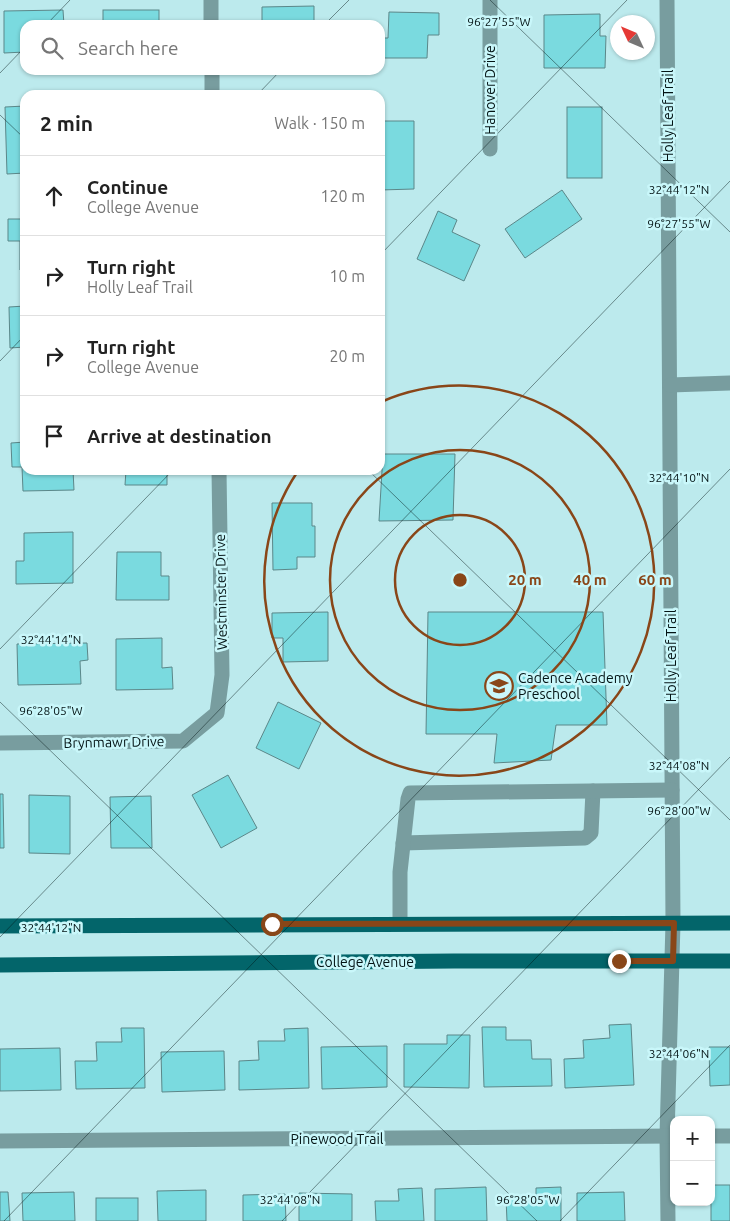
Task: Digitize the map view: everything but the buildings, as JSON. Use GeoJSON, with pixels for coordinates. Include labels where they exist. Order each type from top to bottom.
{"type":"FeatureCollection","features":[{"type":"Feature","properties":{"kind":"main road"},"geometry":{"type":"LineString","coordinates":[[0,926],[730,923]]}},
{"type":"Feature","properties":{"kind":"main road","name":"College Avenue"},"geometry":{"type":"LineString","coordinates":[[0,965],[730,961]]}},
{"type":"Feature","properties":{"kind":"street"},"geometry":{"type":"LineString","coordinates":[[211,0],[211,20]]}},
{"type":"Feature","properties":{"kind":"street","name":"Hanover Drive"},"geometry":{"type":"LineString","coordinates":[[490,0],[490,149]]}},
{"type":"Feature","properties":{"kind":"street","name":"Holly Leaf Trail"},"geometry":{"type":"LineString","coordinates":[[667,0],[674,923],[670,1116]]}},
{"type":"Feature","properties":{"kind":"street"},"geometry":{"type":"LineString","coordinates":[[212,75],[212,90]]}},
{"type":"Feature","properties":{"kind":"street"},"geometry":{"type":"LineString","coordinates":[[670,385],[730,383]]}},
{"type":"Feature","properties":{"kind":"street","name":"Westminster Drive"},"geometry":{"type":"LineString","coordinates":[[217,713],[222,675],[219,475]]}},
{"type":"Feature","properties":{"kind":"street","name":"Brynmawr Drive"},"geometry":{"type":"LineString","coordinates":[[0,743],[183,741],[217,713]]}},
{"type":"Feature","properties":{"kind":"street"},"geometry":{"type":"LineString","coordinates":[[400,923],[400,872],[410,793],[672,790]]}},
{"type":"Feature","properties":{"kind":"street"},"geometry":{"type":"LineString","coordinates":[[404,843],[585,838],[591,833],[592,791]]}},
{"type":"Feature","properties":{"kind":"street","name":"Holly Leaf Trail"},"geometry":{"type":"LineString","coordinates":[[668,1221],[670,1136]]}},
{"type":"Feature","properties":{"kind":"street","name":"Pinewood Trail"},"geometry":{"type":"LineString","coordinates":[[0,1141],[670,1136]]}},
{"type":"Feature","properties":{"kind":"street"},"geometry":{"type":"LineString","coordinates":[[715,1136],[730,1136]]}},
{"type":"Feature","properties":{"kind":"place","name":"Cadence Academy Preschool"},"geometry":{"type":"Point","coordinates":[499,686]}},
{"type":"Feature","properties":{"kind":"route"},"geometry":{"type":"LineString","coordinates":[[272,924],[674,923],[673,961],[619,961]]}}]}
